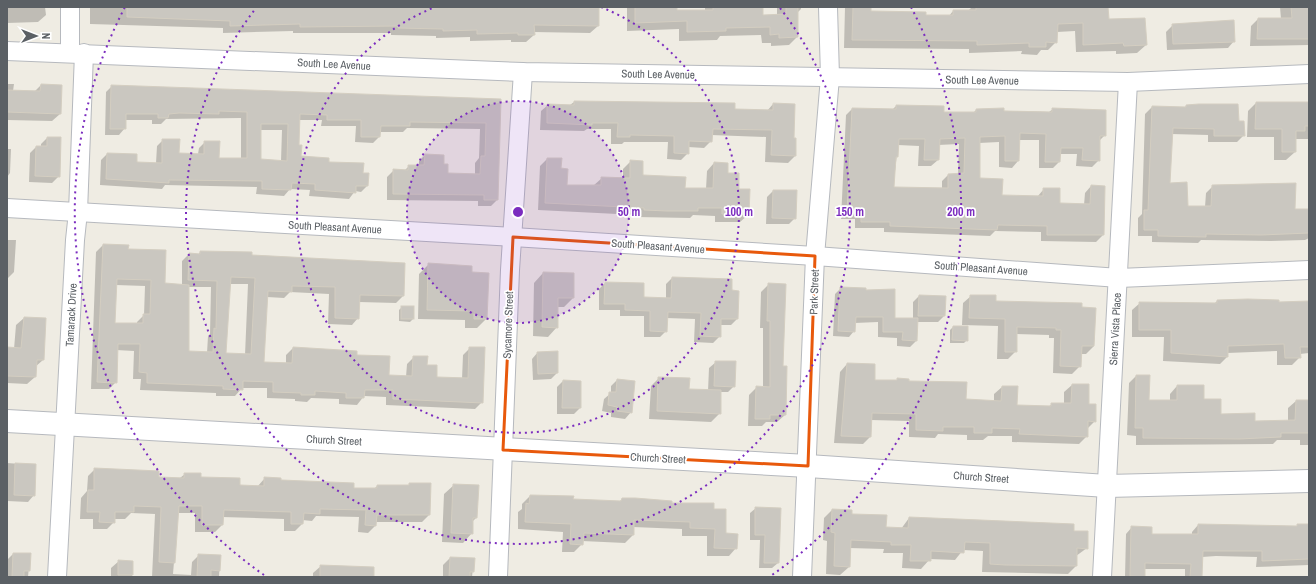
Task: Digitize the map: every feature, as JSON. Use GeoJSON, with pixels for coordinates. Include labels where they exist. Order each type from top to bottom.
{"type":"FeatureCollection","features":[{"type":"Feature","properties":{"kind":"street","name":"Tamarack Drive"},"geometry":{"type":"LineString","coordinates":[[57,577],[78,212],[77,53],[70,7]]}},
{"type":"Feature","properties":{"kind":"street","name":"Park Street"},"geometry":{"type":"LineString","coordinates":[[802,577],[808,466],[815,256],[830,77],[828,7]]}},
{"type":"Feature","properties":{"kind":"street","name":"South Lee Avenue"},"geometry":{"type":"LineString","coordinates":[[7,51],[523,72],[1128,82],[1309,74]]}},
{"type":"Feature","properties":{"kind":"street","name":"Sycamore Street"},"geometry":{"type":"LineString","coordinates":[[498,577],[513,237],[523,72]]}},
{"type":"Feature","properties":{"kind":"street","name":"Sierra Vista Place"},"geometry":{"type":"LineString","coordinates":[[1102,577],[1116,298],[1119,278],[1128,82]]}},
{"type":"Feature","properties":{"kind":"street","name":"South Pleasant Avenue"},"geometry":{"type":"LineString","coordinates":[[7,208],[815,256],[1119,278],[1309,270]]}},
{"type":"Feature","properties":{"kind":"street","name":"Church Street"},"geometry":{"type":"LineString","coordinates":[[7,421],[808,466],[1107,486],[1309,481]]}},
{"type":"Feature","properties":{"kind":"highlighted area"},"geometry":{"type":"Polygon","coordinates":[[[513,237],[815,256],[808,466],[503,450],[513,237]]]}},
{"type":"Feature","properties":{"kind":"building"},"geometry":{"type":"Polygon","coordinates":[[[127,7],[599,8],[599,26],[534,25],[535,35],[518,35],[518,33],[477,34],[477,30],[443,31],[443,29],[398,28],[398,26],[300,27],[300,24],[230,26],[230,21],[127,17],[127,7]]]}},
{"type":"Feature","properties":{"kind":"building"},"geometry":{"type":"Polygon","coordinates":[[[635,7],[677,7],[677,10],[713,10],[713,7],[763,7],[763,15],[786,14],[786,7],[798,7],[798,37],[779,38],[779,34],[770,35],[770,27],[726,28],[726,31],[687,32],[687,21],[635,23],[635,7]]]}},
{"type":"Feature","properties":{"kind":"building"},"geometry":{"type":"Polygon","coordinates":[[[853,7],[871,7],[871,11],[926,12],[926,15],[953,15],[953,10],[976,10],[976,7],[1108,7],[1109,19],[1145,18],[1147,45],[1124,46],[1123,43],[1083,45],[1083,23],[1058,24],[1057,43],[1046,42],[1046,47],[1029,47],[1029,43],[977,45],[977,41],[852,40],[853,7]]]}},
{"type":"Feature","properties":{"kind":"building"},"geometry":{"type":"Polygon","coordinates":[[[1291,7],[1309,7],[1309,39],[1257,39],[1258,18],[1292,18],[1291,7]]]}},
{"type":"Feature","properties":{"kind":"building"},"geometry":{"type":"Polygon","coordinates":[[[1234,20],[1235,42],[1173,44],[1172,24],[1234,20]]]}},
{"type":"Feature","properties":{"kind":"building"},"geometry":{"type":"Polygon","coordinates":[[[41,84],[62,85],[61,114],[7,112],[7,90],[40,91],[41,84]]]}},
{"type":"Feature","properties":{"kind":"building"},"geometry":{"type":"Polygon","coordinates":[[[111,85],[501,99],[498,200],[484,200],[484,195],[393,194],[393,169],[408,170],[408,165],[424,165],[425,154],[444,155],[444,164],[448,164],[448,173],[480,174],[481,156],[485,156],[486,123],[410,122],[410,126],[381,126],[380,137],[361,137],[361,120],[327,120],[327,115],[300,114],[299,145],[302,145],[301,156],[329,158],[329,162],[364,163],[363,173],[369,173],[368,186],[356,186],[356,193],[315,190],[315,184],[292,183],[291,190],[262,189],[262,181],[169,180],[169,183],[106,179],[107,153],[137,154],[137,162],[162,163],[162,139],[180,139],[179,153],[204,154],[204,141],[220,141],[219,158],[247,158],[247,112],[219,111],[219,114],[179,113],[169,114],[168,118],[158,118],[158,114],[126,114],[126,129],[110,129],[111,85]],[[261,124],[261,159],[287,161],[288,124],[261,124]]]}},
{"type":"Feature","properties":{"kind":"building"},"geometry":{"type":"Polygon","coordinates":[[[574,101],[735,103],[735,109],[773,110],[773,103],[795,104],[794,138],[796,138],[796,156],[771,155],[772,130],[713,129],[712,142],[689,141],[689,154],[674,153],[674,136],[630,135],[630,137],[617,137],[618,123],[592,123],[592,125],[547,123],[547,104],[574,105],[574,101]]]}},
{"type":"Feature","properties":{"kind":"building"},"geometry":{"type":"Polygon","coordinates":[[[1256,102],[1309,102],[1309,126],[1305,126],[1305,131],[1296,131],[1296,152],[1282,152],[1282,129],[1255,129],[1256,102]]]}},
{"type":"Feature","properties":{"kind":"building"},"geometry":{"type":"Polygon","coordinates":[[[1238,104],[1239,121],[1244,121],[1245,136],[1214,136],[1214,129],[1173,128],[1170,183],[1187,182],[1188,206],[1211,206],[1212,185],[1296,183],[1295,209],[1309,209],[1309,233],[1261,235],[1206,234],[1206,237],[1158,236],[1158,230],[1144,230],[1144,210],[1148,210],[1152,106],[1186,107],[1186,105],[1238,104]]]}},
{"type":"Feature","properties":{"kind":"building"},"geometry":{"type":"Polygon","coordinates":[[[896,105],[944,106],[944,112],[976,112],[976,109],[1004,108],[1004,111],[1052,112],[1052,108],[1106,110],[1106,136],[1100,136],[1100,161],[1082,160],[1083,148],[1061,148],[1060,162],[1045,162],[1046,134],[1020,133],[1019,161],[1005,161],[1005,136],[980,137],[980,178],[1003,179],[1002,195],[1043,196],[1043,188],[1060,188],[1060,203],[1090,204],[1091,185],[1105,186],[1104,235],[1047,235],[1047,226],[998,225],[997,230],[890,226],[890,222],[861,222],[861,213],[847,213],[852,108],[896,109],[896,105]],[[965,138],[940,139],[939,160],[924,160],[925,139],[899,139],[894,187],[948,188],[948,174],[964,173],[965,138]]]}},
{"type":"Feature","properties":{"kind":"building"},"geometry":{"type":"Polygon","coordinates":[[[47,137],[61,137],[60,177],[35,176],[36,146],[47,146],[47,137]]]}},
{"type":"Feature","properties":{"kind":"building"},"geometry":{"type":"Polygon","coordinates":[[[547,158],[562,158],[561,168],[568,169],[567,185],[601,185],[601,177],[630,178],[630,160],[643,161],[643,175],[686,177],[685,188],[713,188],[714,162],[728,163],[728,173],[739,173],[739,189],[750,189],[749,215],[722,214],[722,208],[698,208],[698,211],[667,211],[644,210],[644,208],[545,203],[547,158]]]}},
{"type":"Feature","properties":{"kind":"building"},"geometry":{"type":"Polygon","coordinates":[[[773,190],[797,190],[796,219],[772,218],[773,190]]]}},
{"type":"Feature","properties":{"kind":"building"},"geometry":{"type":"Polygon","coordinates":[[[103,244],[129,245],[128,249],[166,250],[165,283],[189,285],[189,351],[213,352],[214,328],[216,329],[217,281],[188,280],[189,253],[200,254],[200,251],[252,252],[252,255],[405,263],[404,296],[360,295],[359,319],[335,318],[335,287],[292,286],[292,292],[268,291],[264,362],[292,363],[293,347],[357,351],[357,355],[390,356],[389,375],[412,376],[413,356],[428,356],[427,365],[437,365],[437,377],[468,378],[469,347],[485,347],[483,403],[393,399],[393,390],[365,390],[364,398],[346,398],[346,393],[315,391],[315,395],[301,395],[301,393],[273,392],[273,382],[243,381],[243,390],[223,389],[223,386],[147,383],[147,373],[139,372],[140,344],[118,344],[117,383],[97,382],[103,244]],[[231,277],[226,353],[251,354],[255,278],[231,277]],[[117,279],[115,323],[143,323],[143,314],[150,314],[151,280],[117,279]]]}},
{"type":"Feature","properties":{"kind":"building"},"geometry":{"type":"Polygon","coordinates":[[[428,263],[472,266],[472,272],[489,273],[487,319],[474,319],[474,311],[427,310],[428,263]]]}},
{"type":"Feature","properties":{"kind":"building"},"geometry":{"type":"Polygon","coordinates":[[[543,272],[574,273],[574,298],[558,298],[558,328],[542,327],[543,272]]]}},
{"type":"Feature","properties":{"kind":"building"},"geometry":{"type":"Polygon","coordinates":[[[672,277],[732,279],[732,290],[739,291],[738,319],[721,319],[721,337],[700,336],[701,313],[668,312],[667,332],[650,331],[650,311],[625,310],[625,304],[604,304],[605,282],[644,283],[644,297],[671,298],[672,277]]]}},
{"type":"Feature","properties":{"kind":"building"},"geometry":{"type":"Polygon","coordinates":[[[768,283],[786,284],[783,366],[787,366],[786,415],[770,415],[770,419],[755,419],[756,386],[770,387],[770,321],[767,321],[768,283]]]}},
{"type":"Feature","properties":{"kind":"building"},"geometry":{"type":"Polygon","coordinates":[[[840,287],[866,288],[866,290],[895,289],[895,318],[918,318],[917,341],[902,340],[903,332],[883,332],[883,317],[856,317],[855,332],[838,331],[840,287]]]}},
{"type":"Feature","properties":{"kind":"building"},"geometry":{"type":"Polygon","coordinates":[[[919,295],[946,296],[945,316],[918,316],[919,295]]]}},
{"type":"Feature","properties":{"kind":"building"},"geometry":{"type":"Polygon","coordinates":[[[970,295],[996,295],[996,301],[1082,303],[1082,307],[1096,308],[1094,346],[1082,346],[1081,367],[1060,366],[1061,330],[1056,330],[1056,328],[1017,327],[1017,352],[1005,352],[1005,319],[969,318],[970,295]]]}},
{"type":"Feature","properties":{"kind":"building"},"geometry":{"type":"Polygon","coordinates":[[[1217,300],[1279,300],[1279,302],[1309,301],[1309,347],[1300,347],[1301,358],[1285,358],[1284,344],[1228,346],[1228,357],[1171,353],[1171,330],[1139,330],[1139,302],[1217,303],[1217,300]]]}},
{"type":"Feature","properties":{"kind":"building"},"geometry":{"type":"Polygon","coordinates":[[[401,306],[414,306],[414,319],[401,319],[401,306]]]}},
{"type":"Feature","properties":{"kind":"building"},"geometry":{"type":"Polygon","coordinates":[[[24,317],[46,318],[44,360],[37,360],[36,377],[7,376],[7,347],[21,348],[24,317]]]}},
{"type":"Feature","properties":{"kind":"building"},"geometry":{"type":"Polygon","coordinates":[[[953,326],[968,326],[968,341],[952,340],[953,326]]]}},
{"type":"Feature","properties":{"kind":"building"},"geometry":{"type":"Polygon","coordinates":[[[558,351],[558,373],[538,374],[537,352],[558,351]]]}},
{"type":"Feature","properties":{"kind":"building"},"geometry":{"type":"Polygon","coordinates":[[[715,361],[736,361],[735,387],[714,386],[715,361]]]}},
{"type":"Feature","properties":{"kind":"building"},"geometry":{"type":"Polygon","coordinates":[[[847,363],[875,364],[875,380],[897,380],[897,378],[909,379],[909,381],[967,382],[966,399],[1001,401],[1002,386],[1018,386],[1017,405],[1051,406],[1051,403],[1071,403],[1072,384],[1089,384],[1089,404],[1096,404],[1096,422],[1088,421],[1088,437],[1019,434],[1020,429],[992,428],[992,433],[974,433],[974,427],[943,427],[943,431],[916,430],[916,414],[872,413],[871,437],[841,436],[847,363]]]}},
{"type":"Feature","properties":{"kind":"building"},"geometry":{"type":"Polygon","coordinates":[[[1136,375],[1150,375],[1149,400],[1177,400],[1177,385],[1204,385],[1204,399],[1221,399],[1221,414],[1255,413],[1255,421],[1295,420],[1296,400],[1309,400],[1309,433],[1281,433],[1281,437],[1239,439],[1143,438],[1143,428],[1135,428],[1136,375]]]}},
{"type":"Feature","properties":{"kind":"building"},"geometry":{"type":"Polygon","coordinates":[[[658,377],[690,378],[689,389],[721,390],[721,414],[657,411],[658,377]]]}},
{"type":"Feature","properties":{"kind":"building"},"geometry":{"type":"Polygon","coordinates":[[[617,379],[635,381],[632,413],[617,411],[617,407],[608,405],[609,392],[616,392],[617,379]]]}},
{"type":"Feature","properties":{"kind":"building"},"geometry":{"type":"Polygon","coordinates":[[[563,380],[581,381],[581,408],[562,408],[563,380]]]}},
{"type":"Feature","properties":{"kind":"building"},"geometry":{"type":"Polygon","coordinates":[[[15,463],[36,464],[35,496],[14,495],[15,463]]]}},
{"type":"Feature","properties":{"kind":"building"},"geometry":{"type":"Polygon","coordinates":[[[94,468],[159,471],[159,477],[184,478],[184,473],[201,473],[201,477],[240,478],[240,485],[264,486],[264,477],[281,478],[281,480],[354,483],[354,488],[377,488],[377,485],[431,483],[430,515],[377,515],[376,526],[365,525],[366,510],[320,509],[320,514],[304,513],[303,524],[291,524],[291,512],[224,510],[223,525],[202,525],[202,506],[179,506],[175,563],[159,562],[161,507],[134,506],[134,512],[115,512],[115,523],[99,522],[100,512],[87,512],[88,490],[94,490],[94,468]]]}},
{"type":"Feature","properties":{"kind":"building"},"geometry":{"type":"Polygon","coordinates":[[[453,484],[479,485],[477,518],[473,518],[473,534],[451,533],[453,484]]]}},
{"type":"Feature","properties":{"kind":"building"},"geometry":{"type":"Polygon","coordinates":[[[530,495],[574,496],[573,499],[621,501],[622,498],[635,498],[672,501],[672,503],[714,503],[714,509],[726,509],[726,533],[738,534],[737,549],[714,548],[715,529],[690,528],[690,522],[634,520],[634,535],[584,533],[583,545],[570,544],[571,524],[525,522],[526,503],[529,504],[530,495]]]}},
{"type":"Feature","properties":{"kind":"building"},"geometry":{"type":"Polygon","coordinates":[[[755,507],[781,508],[779,563],[764,563],[765,535],[755,535],[755,507]]]}},
{"type":"Feature","properties":{"kind":"building"},"geometry":{"type":"Polygon","coordinates":[[[832,509],[852,510],[852,514],[887,515],[886,527],[908,528],[909,517],[1074,524],[1074,531],[1088,531],[1088,549],[1077,548],[1077,566],[1005,565],[990,564],[990,543],[965,542],[964,553],[931,551],[931,561],[910,561],[911,545],[891,545],[891,542],[851,540],[850,567],[834,566],[835,533],[831,532],[832,509]]]}},
{"type":"Feature","properties":{"kind":"building"},"geometry":{"type":"Polygon","coordinates":[[[1198,524],[1297,526],[1297,524],[1309,524],[1309,559],[1262,561],[1262,551],[1203,551],[1202,577],[1190,577],[1191,564],[1145,563],[1145,577],[1130,576],[1131,526],[1152,527],[1152,534],[1198,534],[1198,524]]]}},
{"type":"Feature","properties":{"kind":"building"},"geometry":{"type":"Polygon","coordinates":[[[13,553],[31,553],[30,571],[24,571],[24,577],[12,577],[13,553]]]}},
{"type":"Feature","properties":{"kind":"building"},"geometry":{"type":"Polygon","coordinates":[[[198,554],[221,555],[220,571],[211,570],[211,577],[197,577],[198,554]]]}},
{"type":"Feature","properties":{"kind":"building"},"geometry":{"type":"Polygon","coordinates":[[[450,557],[475,558],[474,572],[470,572],[470,577],[449,577],[450,557]]]}},
{"type":"Feature","properties":{"kind":"building"},"geometry":{"type":"Polygon","coordinates":[[[118,560],[133,561],[133,575],[118,575],[118,560]]]}},
{"type":"Feature","properties":{"kind":"building"},"geometry":{"type":"Polygon","coordinates":[[[320,565],[374,567],[374,577],[320,577],[320,565]]]}}]}
